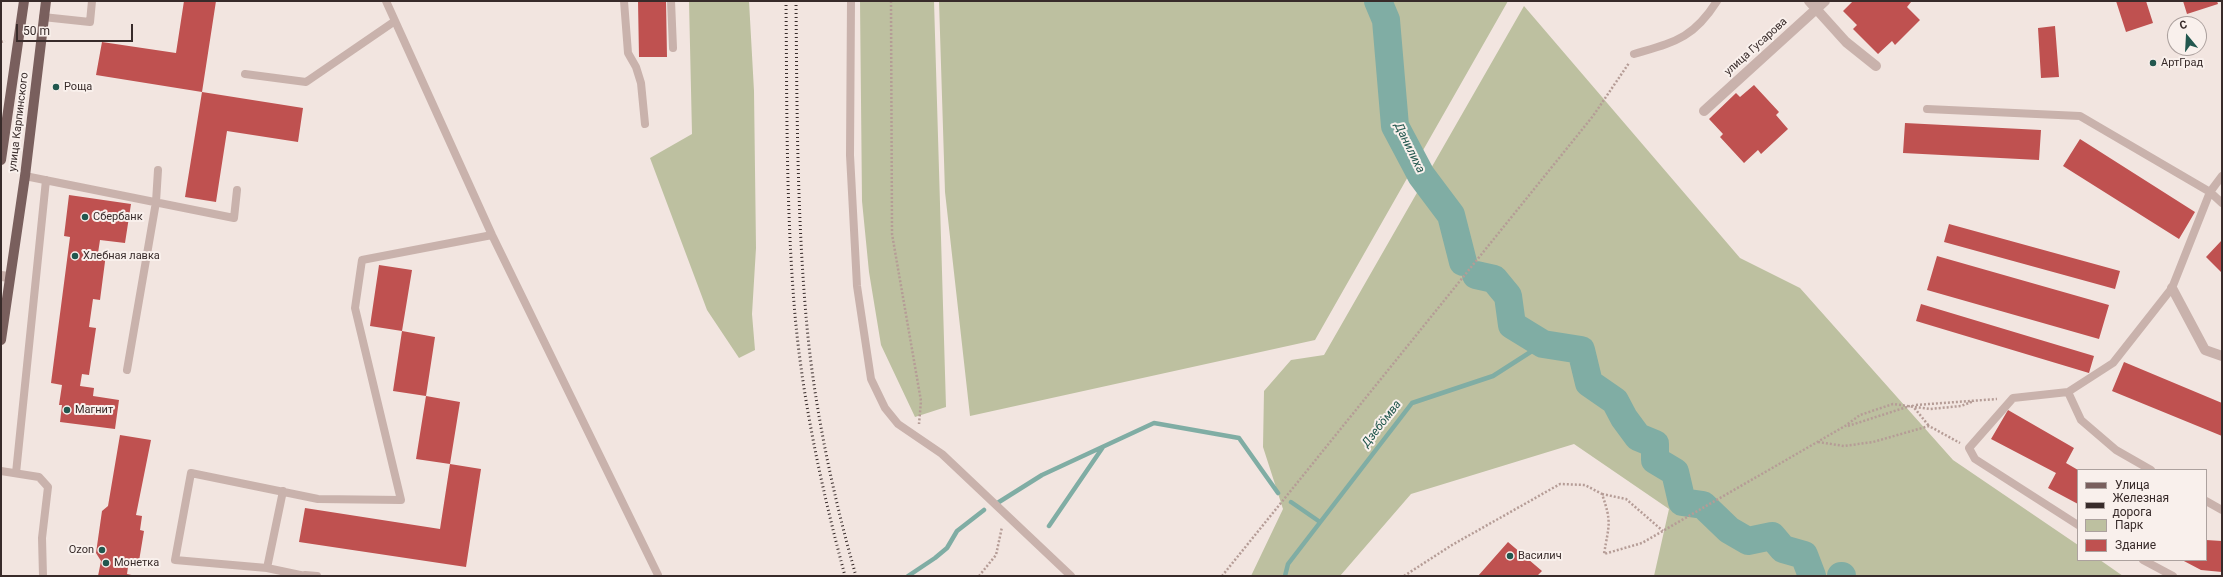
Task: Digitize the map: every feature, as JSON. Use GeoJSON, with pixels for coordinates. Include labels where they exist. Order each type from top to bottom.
{"type":"FeatureCollection","features":[{"type":"Feature","properties":{"kind":"main road","name":"улица Карпинского"},"geometry":{"type":"LineString","coordinates":[[1,160],[24,1]]}},
{"type":"Feature","properties":{"kind":"main road","name":"улица Карпинского"},"geometry":{"type":"LineString","coordinates":[[1,340],[5,276],[25,176],[46,1]]}},
{"type":"Feature","properties":{"kind":"street","name":"улица Гусарова"},"geometry":{"type":"LineString","coordinates":[[1704,111],[1813,5],[1825,1]]}},
{"type":"Feature","properties":{"kind":"street"},"geometry":{"type":"LineString","coordinates":[[1813,5],[1846,42],[1876,66]]}},
{"type":"Feature","properties":{"kind":"street"},"geometry":{"type":"LineString","coordinates":[[2172,288],[2205,350],[2222,356]]}},
{"type":"Feature","properties":{"kind":"lane"},"geometry":{"type":"LineString","coordinates":[[43,17],[90,22],[92,1]]}},
{"type":"Feature","properties":{"kind":"lane"},"geometry":{"type":"LineString","coordinates":[[386,1],[492,234],[658,575]]}},
{"type":"Feature","properties":{"kind":"lane"},"geometry":{"type":"LineString","coordinates":[[624,1],[628,53],[636,66],[640,83],[645,124]]}},
{"type":"Feature","properties":{"kind":"lane"},"geometry":{"type":"LineString","coordinates":[[671,1],[673,48]]}},
{"type":"Feature","properties":{"kind":"lane"},"geometry":{"type":"LineString","coordinates":[[851,1],[850,155],[858,294],[872,379],[885,408],[898,424],[942,454],[1070,576]]}},
{"type":"Feature","properties":{"kind":"lane"},"geometry":{"type":"LineString","coordinates":[[1634,54],[1686,37],[1709,14],[1717,1]]}},
{"type":"Feature","properties":{"kind":"lane"},"geometry":{"type":"LineString","coordinates":[[245,74],[306,82],[395,21]]}},
{"type":"Feature","properties":{"kind":"lane"},"geometry":{"type":"LineString","coordinates":[[1927,109],[2080,116],[2210,192],[2222,203]]}},
{"type":"Feature","properties":{"kind":"lane"},"geometry":{"type":"LineString","coordinates":[[127,370],[156,202],[158,170]]}},
{"type":"Feature","properties":{"kind":"lane"},"geometry":{"type":"LineString","coordinates":[[25,176],[234,218],[237,190]]}},
{"type":"Feature","properties":{"kind":"lane"},"geometry":{"type":"LineString","coordinates":[[2077,524],[1975,459],[1969,448],[2013,398],[2068,392],[2113,363],[2172,288],[2210,192],[2222,176]]}},
{"type":"Feature","properties":{"kind":"lane"},"geometry":{"type":"LineString","coordinates":[[16,473],[46,180]]}},
{"type":"Feature","properties":{"kind":"lane"},"geometry":{"type":"LineString","coordinates":[[317,576],[305,576],[267,568],[176,560],[191,473],[318,499],[402,500],[355,308],[362,260],[492,234]]}},
{"type":"Feature","properties":{"kind":"lane"},"geometry":{"type":"LineString","coordinates":[[2068,392],[2081,420],[2116,450],[2149,469]]}},
{"type":"Feature","properties":{"kind":"lane"},"geometry":{"type":"LineString","coordinates":[[1,471],[39,477],[48,487],[42,538],[43,576]]}},
{"type":"Feature","properties":{"kind":"lane"},"geometry":{"type":"LineString","coordinates":[[267,568],[283,491]]}},
{"type":"Feature","properties":{"kind":"lane"},"geometry":{"type":"LineString","coordinates":[[2207,502],[2222,510]]}},
{"type":"Feature","properties":{"kind":"lane"},"geometry":{"type":"LineString","coordinates":[[2145,561],[2173,576]]}},
{"type":"Feature","properties":{"kind":"path"},"geometry":{"type":"LineString","coordinates":[[891,1],[892,234],[921,401],[917,438]]}},
{"type":"Feature","properties":{"kind":"path"},"geometry":{"type":"LineString","coordinates":[[1,42],[5,41]]}},
{"type":"Feature","properties":{"kind":"path"},"geometry":{"type":"LineString","coordinates":[[1222,576],[1593,116],[1634,54]]}},
{"type":"Feature","properties":{"kind":"path"},"geometry":{"type":"LineString","coordinates":[[1602,494],[1609,515],[1609,529],[1604,554],[1642,543],[1818,442],[1860,415],[1893,404],[1912,405],[2013,398]]}},
{"type":"Feature","properties":{"kind":"path"},"geometry":{"type":"LineString","coordinates":[[1912,405],[1928,426],[1969,448]]}},
{"type":"Feature","properties":{"kind":"path"},"geometry":{"type":"LineString","coordinates":[[1845,426],[1912,405]]}},
{"type":"Feature","properties":{"kind":"path"},"geometry":{"type":"LineString","coordinates":[[1818,442],[1844,446],[1872,442],[1928,426]]}},
{"type":"Feature","properties":{"kind":"path"},"geometry":{"type":"LineString","coordinates":[[1404,576],[1452,545],[1560,484],[1585,485],[1602,494],[1626,499],[1663,531]]}},
{"type":"Feature","properties":{"kind":"path"},"geometry":{"type":"LineString","coordinates":[[979,576],[996,555],[1004,514]]}},
{"type":"Feature","properties":{"kind":"green space"},"geometry":{"type":"Polygon","coordinates":[[[689,1],[749,1],[754,91],[756,248],[752,314],[755,350],[739,358],[707,310],[650,158],[692,134],[689,1]]]}},
{"type":"Feature","properties":{"kind":"green space"},"geometry":{"type":"Polygon","coordinates":[[[860,1],[934,1],[946,407],[915,417],[881,345],[869,272],[862,201],[860,1]]]}},
{"type":"Feature","properties":{"kind":"green space"},"geometry":{"type":"Polygon","coordinates":[[[939,1],[1508,1],[1315,340],[970,416],[945,192],[939,1]]]}},
{"type":"Feature","properties":{"kind":"green space"},"geometry":{"type":"Polygon","coordinates":[[[1524,6],[1740,258],[1800,288],[1953,460],[2077,544],[2077,561],[2101,561],[2123,576],[1654,576],[1669,509],[1574,444],[1411,494],[1340,576],[1251,576],[1283,509],[1263,447],[1264,391],[1291,360],[1324,355],[1524,6]]]}},
{"type":"Feature","properties":{"kind":"building"},"geometry":{"type":"Polygon","coordinates":[[[184,1],[216,1],[202,92],[96,75],[102,42],[176,53],[184,1]]]}},
{"type":"Feature","properties":{"kind":"building"},"geometry":{"type":"Polygon","coordinates":[[[638,1],[666,1],[667,57],[639,57],[638,1]]]}},
{"type":"Feature","properties":{"kind":"building"},"geometry":{"type":"Polygon","coordinates":[[[1853,1],[1910,1],[1911,2],[1907,7],[1920,20],[1895,45],[1892,41],[1878,54],[1853,29],[1857,25],[1843,11],[1853,1]]]}},
{"type":"Feature","properties":{"kind":"building"},"geometry":{"type":"Polygon","coordinates":[[[2116,1],[2146,1],[2153,23],[2126,32],[2116,1]]]}},
{"type":"Feature","properties":{"kind":"building"},"geometry":{"type":"Polygon","coordinates":[[[2183,1],[2217,1],[2218,4],[2187,14],[2183,1]]]}},
{"type":"Feature","properties":{"kind":"building"},"geometry":{"type":"Polygon","coordinates":[[[2055,26],[2059,77],[2041,78],[2038,28],[2055,26]]]}},
{"type":"Feature","properties":{"kind":"building"},"geometry":{"type":"Polygon","coordinates":[[[1754,85],[1779,112],[1776,115],[1788,129],[1761,154],[1758,150],[1744,163],[1720,137],[1723,134],[1709,119],[1736,93],[1740,97],[1754,85]]]}},
{"type":"Feature","properties":{"kind":"building"},"geometry":{"type":"Polygon","coordinates":[[[202,92],[303,108],[298,142],[227,131],[216,202],[185,197],[202,92]]]}},
{"type":"Feature","properties":{"kind":"building"},"geometry":{"type":"Polygon","coordinates":[[[1905,123],[2041,130],[2039,160],[1903,153],[1905,123]]]}},
{"type":"Feature","properties":{"kind":"building"},"geometry":{"type":"Polygon","coordinates":[[[2080,139],[2195,212],[2179,239],[2063,166],[2080,139]]]}},
{"type":"Feature","properties":{"kind":"building"},"geometry":{"type":"Polygon","coordinates":[[[69,195],[131,204],[125,243],[100,240],[98,253],[106,254],[100,300],[93,299],[89,327],[96,328],[89,375],[82,374],[80,386],[94,388],[93,396],[119,400],[115,429],[60,422],[62,405],[59,405],[62,385],[51,383],[70,237],[64,236],[69,195]]]}},
{"type":"Feature","properties":{"kind":"building"},"geometry":{"type":"Polygon","coordinates":[[[1949,224],[2120,271],[2115,289],[1944,242],[1949,224]]]}},
{"type":"Feature","properties":{"kind":"building"},"geometry":{"type":"Polygon","coordinates":[[[2222,240],[2222,273],[2206,257],[2222,240]]]}},
{"type":"Feature","properties":{"kind":"building"},"geometry":{"type":"Polygon","coordinates":[[[1937,256],[2109,305],[2099,339],[1927,290],[1937,256]]]}},
{"type":"Feature","properties":{"kind":"building"},"geometry":{"type":"Polygon","coordinates":[[[379,265],[412,270],[402,331],[370,326],[379,265]]]}},
{"type":"Feature","properties":{"kind":"building"},"geometry":{"type":"Polygon","coordinates":[[[1921,304],[2094,356],[2089,373],[1916,321],[1921,304]]]}},
{"type":"Feature","properties":{"kind":"building"},"geometry":{"type":"Polygon","coordinates":[[[402,331],[435,337],[426,396],[393,391],[402,331]]]}},
{"type":"Feature","properties":{"kind":"building"},"geometry":{"type":"Polygon","coordinates":[[[2124,362],[2222,403],[2222,436],[2112,391],[2124,362]]]}},
{"type":"Feature","properties":{"kind":"building"},"geometry":{"type":"Polygon","coordinates":[[[426,396],[460,402],[450,464],[416,459],[426,396]]]}},
{"type":"Feature","properties":{"kind":"building"},"geometry":{"type":"Polygon","coordinates":[[[2008,410],[2074,448],[2066,463],[2077,469],[2077,503],[2048,488],[2056,473],[1991,439],[2008,410]]]}},
{"type":"Feature","properties":{"kind":"building"},"geometry":{"type":"Polygon","coordinates":[[[120,435],[151,440],[136,515],[142,516],[140,530],[144,531],[139,561],[129,560],[127,574],[136,576],[98,576],[101,561],[96,553],[102,511],[108,506],[120,435]]]}},
{"type":"Feature","properties":{"kind":"building"},"geometry":{"type":"Polygon","coordinates":[[[450,464],[481,469],[466,567],[299,542],[305,508],[440,529],[450,464]]]}},
{"type":"Feature","properties":{"kind":"building"},"geometry":{"type":"Polygon","coordinates":[[[2207,540],[2222,541],[2222,572],[2201,570],[2184,561],[2207,561],[2207,540]]]}},
{"type":"Feature","properties":{"kind":"building","name":"Василич"},"geometry":{"type":"Polygon","coordinates":[[[1508,542],[1542,571],[1537,576],[1478,576],[1508,542]]]}},
{"type":"Feature","properties":{"kind":"waterway","name":"Данилиха"},"geometry":{"type":"LineString","coordinates":[[1378,1],[1386,20],[1395,126],[1421,175],[1451,215],[1463,262]]}},
{"type":"Feature","properties":{"kind":"waterway","name":"Данилиха"},"geometry":{"type":"LineString","coordinates":[[1476,275],[1494,279],[1508,296],[1512,325],[1543,344],[1581,350],[1589,383],[1615,401],[1624,418],[1638,437],[1655,444],[1655,460],[1675,472],[1682,502],[1703,505],[1729,530],[1748,541],[1772,536],[1783,549],[1804,555],[1812,576]]}},
{"type":"Feature","properties":{"kind":"waterway","name":"Дзебӧмва"},"geometry":{"type":"LineString","coordinates":[[1285,576],[1288,564],[1412,403],[1493,376],[1543,344]]}},
{"type":"Feature","properties":{"kind":"waterway"},"geometry":{"type":"LineString","coordinates":[[999,502],[1042,475],[1154,423],[1239,438],[1278,493]]}},
{"type":"Feature","properties":{"kind":"waterway"},"geometry":{"type":"LineString","coordinates":[[1049,526],[1103,447]]}},
{"type":"Feature","properties":{"kind":"waterway"},"geometry":{"type":"LineString","coordinates":[[1291,502],[1320,522]]}},
{"type":"Feature","properties":{"kind":"waterway"},"geometry":{"type":"LineString","coordinates":[[908,576],[947,548],[957,531],[984,510]]}},
{"type":"Feature","properties":{"kind":"railway"},"geometry":{"type":"LineString","coordinates":[[786,1],[788,198],[795,315],[803,381],[814,446],[845,576]]}},
{"type":"Feature","properties":{"kind":"railway"},"geometry":{"type":"LineString","coordinates":[[796,1],[799,205],[810,358],[832,484],[856,576]]}},
{"type":"Feature","properties":{"kind":"place","name":"АртГрад"},"geometry":{"type":"Point","coordinates":[2153,63]}},
{"type":"Feature","properties":{"kind":"place","name":"Роща"},"geometry":{"type":"Point","coordinates":[56,87]}},
{"type":"Feature","properties":{"kind":"place","name":"Сбербанк"},"geometry":{"type":"Point","coordinates":[85,217]}},
{"type":"Feature","properties":{"kind":"place","name":"Хлебная лавка"},"geometry":{"type":"Point","coordinates":[75,256]}},
{"type":"Feature","properties":{"kind":"place","name":"Магнит"},"geometry":{"type":"Point","coordinates":[67,410]}},
{"type":"Feature","properties":{"kind":"place","name":"Ozon"},"geometry":{"type":"Point","coordinates":[102,550]}},
{"type":"Feature","properties":{"kind":"place","name":"Василич"},"geometry":{"type":"Point","coordinates":[1510,556]}},
{"type":"Feature","properties":{"kind":"place","name":"Монетка"},"geometry":{"type":"Point","coordinates":[106,563]}}]}
